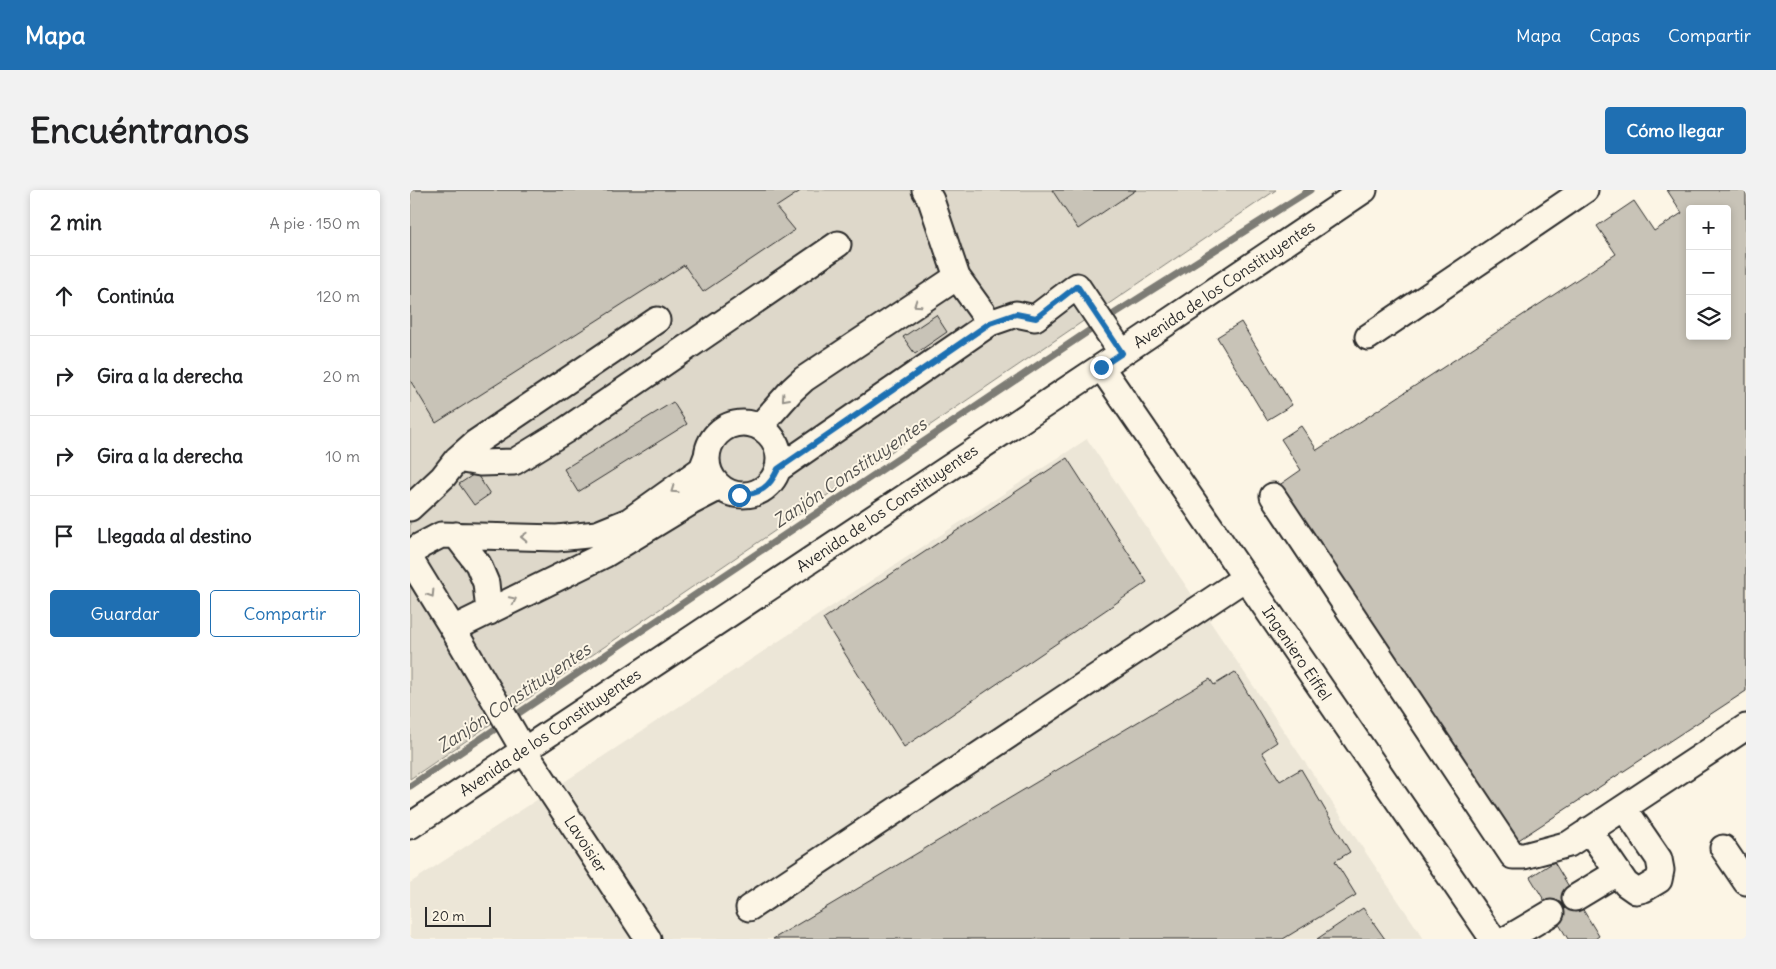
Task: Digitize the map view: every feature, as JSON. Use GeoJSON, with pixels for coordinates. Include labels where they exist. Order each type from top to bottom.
{"type":"FeatureCollection","features":[{"type":"Feature","properties":{"kind":"street"},"geometry":{"type":"LineString","coordinates":[[925,190],[931,200],[957,276],[990,323]]}},
{"type":"Feature","properties":{"kind":"street","name":"Avenida de los Constituyentes"},"geometry":{"type":"LineString","coordinates":[[410,826],[512,730],[1101,367],[1117,345],[1364,190]]}},
{"type":"Feature","properties":{"kind":"street"},"geometry":{"type":"LineString","coordinates":[[1368,337],[1585,190]]}},
{"type":"Feature","properties":{"kind":"street"},"geometry":{"type":"LineString","coordinates":[[457,460],[480,463],[514,462],[566,430],[838,244]]}},
{"type":"Feature","properties":{"kind":"street"},"geometry":{"type":"LineString","coordinates":[[759,427],[804,379],[957,276]]}},
{"type":"Feature","properties":{"kind":"street"},"geometry":{"type":"LineString","coordinates":[[778,469],[990,323],[1016,314],[1036,318],[1077,286],[1117,345]]}},
{"type":"Feature","properties":{"kind":"street"},"geometry":{"type":"LineString","coordinates":[[410,508],[475,443],[657,320]]}},
{"type":"Feature","properties":{"kind":"street","name":"Ingeniero Eiffel"},"geometry":{"type":"LineString","coordinates":[[1101,367],[1493,939]]}},
{"type":"Feature","properties":{"kind":"street"},"geometry":{"type":"LineString","coordinates":[[734,424],[747,424],[759,427],[769,434],[776,444],[779,456],[778,469],[764,489],[752,494],[739,495],[728,492],[720,487],[710,474],[707,462],[708,450],[714,438],[723,429],[734,424]]}},
{"type":"Feature","properties":{"kind":"street"},"geometry":{"type":"LineString","coordinates":[[410,558],[420,546],[441,535],[557,538],[597,534],[629,521],[702,469],[708,456]]}},
{"type":"Feature","properties":{"kind":"street"},"geometry":{"type":"LineString","coordinates":[[453,629],[604,555],[691,502],[720,487]]}},
{"type":"Feature","properties":{"kind":"street"},"geometry":{"type":"LineString","coordinates":[[1273,496],[1513,856],[1524,856],[1569,844],[1746,726]]}},
{"type":"Feature","properties":{"kind":"street"},"geometry":{"type":"LineString","coordinates":[[456,535],[478,564],[486,583],[489,612]]}},
{"type":"Feature","properties":{"kind":"street","name":"Lavoisier"},"geometry":{"type":"LineString","coordinates":[[410,558],[512,730],[648,939]]}},
{"type":"Feature","properties":{"kind":"street"},"geometry":{"type":"LineString","coordinates":[[749,908],[1245,578]]}},
{"type":"Feature","properties":{"kind":"street"},"geometry":{"type":"LineString","coordinates":[[1589,830],[1626,884],[1636,891],[1644,890],[1659,880],[1661,870],[1659,859],[1624,808]]}},
{"type":"Feature","properties":{"kind":"street"},"geometry":{"type":"LineString","coordinates":[[1723,848],[1746,882]]}},
{"type":"Feature","properties":{"kind":"street"},"geometry":{"type":"LineString","coordinates":[[1576,898],[1618,872]]}},
{"type":"Feature","properties":{"kind":"street"},"geometry":{"type":"LineString","coordinates":[[1507,939],[1552,913]]}},
{"type":"Feature","properties":{"kind":"shaded area"},"geometry":{"type":"Polygon","coordinates":[[[410,190],[1276,190],[410,779],[410,190]]]}},
{"type":"Feature","properties":{"kind":"shaded area"},"geometry":{"type":"Polygon","coordinates":[[[1087,439],[1424,939],[410,939],[410,883],[1087,439]]]}},
{"type":"Feature","properties":{"kind":"building"},"geometry":{"type":"Polygon","coordinates":[[[410,190],[802,190],[776,207],[795,230],[703,292],[684,265],[436,423],[410,380],[410,190]]]}},
{"type":"Feature","properties":{"kind":"building"},"geometry":{"type":"Polygon","coordinates":[[[1052,190],[1136,190],[1078,229],[1052,190]]]}},
{"type":"Feature","properties":{"kind":"building"},"geometry":{"type":"Polygon","coordinates":[[[1667,190],[1746,190],[1746,691],[1514,843],[1278,486],[1301,470],[1281,439],[1301,426],[1317,450],[1616,254],[1597,226],[1634,201],[1654,231],[1682,213],[1667,190]]]}},
{"type":"Feature","properties":{"kind":"building"},"geometry":{"type":"Polygon","coordinates":[[[936,315],[947,332],[915,354],[903,337],[936,315]]]}},
{"type":"Feature","properties":{"kind":"building"},"geometry":{"type":"Polygon","coordinates":[[[1241,322],[1292,405],[1267,420],[1217,337],[1241,322]]]}},
{"type":"Feature","properties":{"kind":"building"},"geometry":{"type":"Polygon","coordinates":[[[673,402],[687,424],[578,492],[564,469],[673,402]]]}},
{"type":"Feature","properties":{"kind":"building"},"geometry":{"type":"Polygon","coordinates":[[[1067,458],[1147,582],[904,747],[823,619],[1067,458]]]}},
{"type":"Feature","properties":{"kind":"building"},"geometry":{"type":"Polygon","coordinates":[[[476,473],[490,494],[474,505],[459,484],[476,473]]]}},
{"type":"Feature","properties":{"kind":"building"},"geometry":{"type":"Polygon","coordinates":[[[1235,672],[1277,742],[1262,752],[1280,781],[1301,769],[1350,852],[1335,861],[1356,895],[1283,939],[773,939],[1210,679],[1214,685],[1235,672]]]}},
{"type":"Feature","properties":{"kind":"building"},"geometry":{"type":"Polygon","coordinates":[[[1554,862],[1599,936],[1595,939],[1568,939],[1530,877],[1554,862]]]}},
{"type":"Feature","properties":{"kind":"building"},"geometry":{"type":"Polygon","coordinates":[[[1363,908],[1385,939],[1317,939],[1363,908]]]}},
{"type":"Feature","properties":{"kind":"waterway","name":"Zanjón Constituyentes"},"geometry":{"type":"LineString","coordinates":[[410,786],[1117,312],[1310,190]]}},
{"type":"Feature","properties":{"kind":"route"},"geometry":{"type":"LineString","coordinates":[[739,495],[752,494],[764,489],[778,469],[990,323],[1016,314],[1036,318],[1077,286],[1122,353],[1101,367]]}}]}
